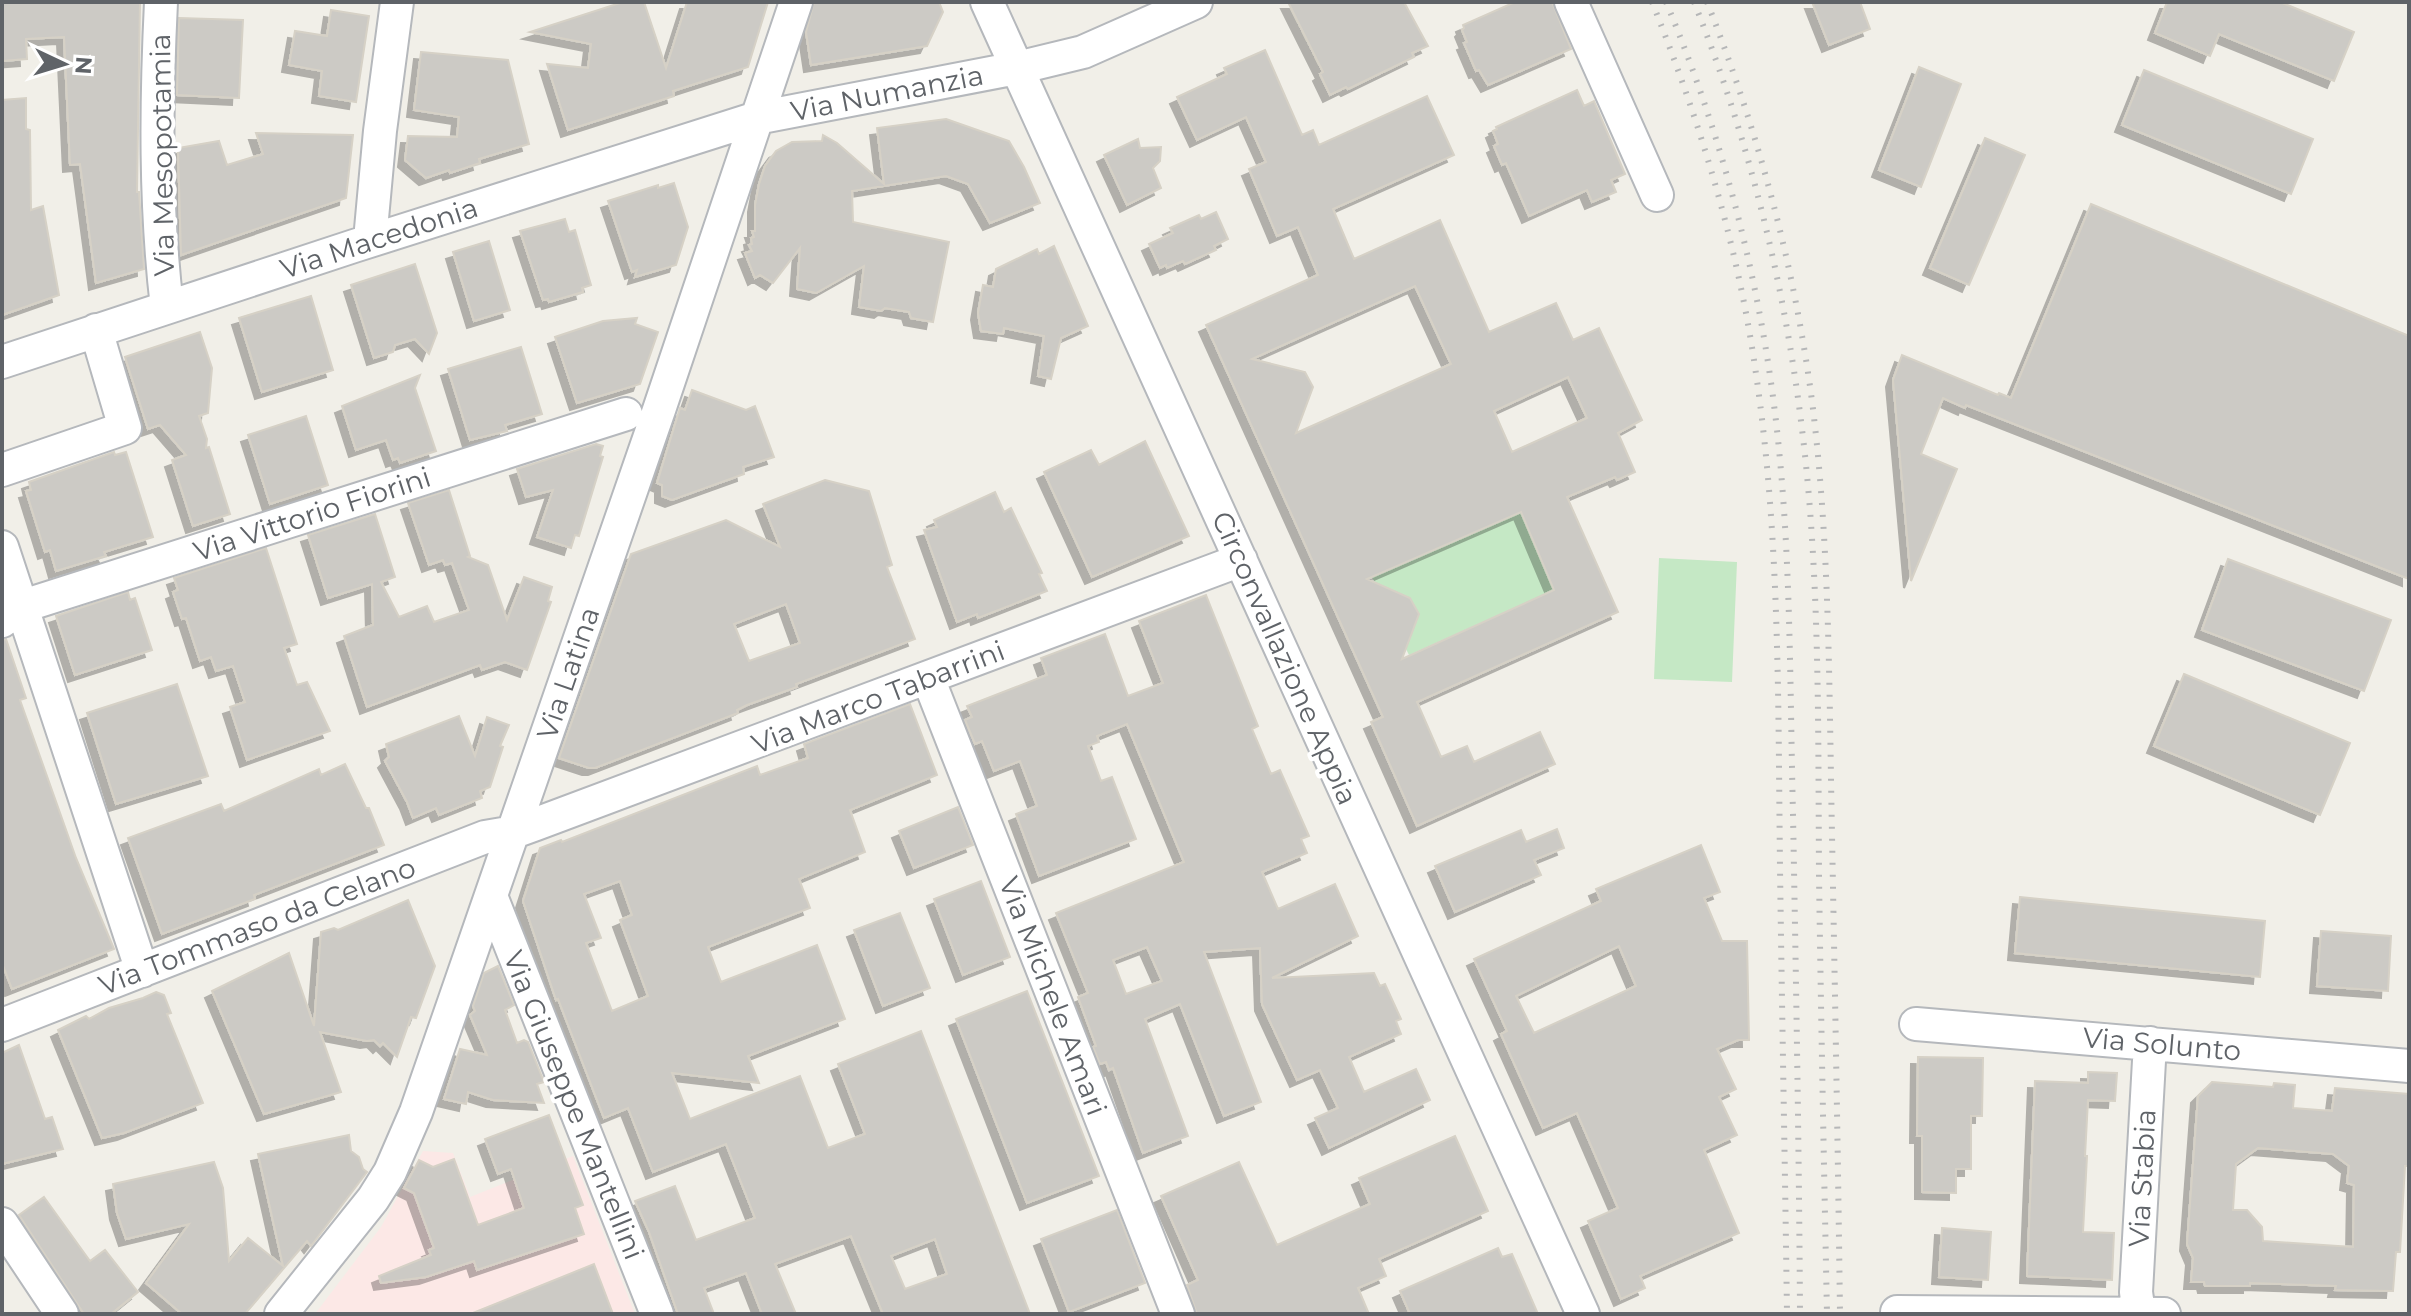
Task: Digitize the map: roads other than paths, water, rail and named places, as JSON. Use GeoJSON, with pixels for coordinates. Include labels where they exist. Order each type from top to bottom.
{"type":"FeatureCollection","features":[{"type":"Feature","properties":{"kind":"street","name":"Via Mesopotamia"},"geometry":{"type":"LineString","coordinates":[[161,2],[157,182],[167,307]]}},
{"type":"Feature","properties":{"kind":"street"},"geometry":{"type":"LineString","coordinates":[[370,240],[397,2]]}},
{"type":"Feature","properties":{"kind":"street","name":"Via Latina"},"geometry":{"type":"LineString","coordinates":[[285,1312],[362,1214],[390,1172],[416,1112],[796,2]]}},
{"type":"Feature","properties":{"kind":"street","name":"Circonvallazione Appia"},"geometry":{"type":"LineString","coordinates":[[987,2],[1583,1314]]}},
{"type":"Feature","properties":{"kind":"street","name":"Via Numanzia"},"geometry":{"type":"LineString","coordinates":[[757,118],[1017,68],[1107,43],[1196,2]]}},
{"type":"Feature","properties":{"kind":"street"},"geometry":{"type":"LineString","coordinates":[[1571,2],[1657,195]]}},
{"type":"Feature","properties":{"kind":"street","name":"Via Macedonia"},"geometry":{"type":"LineString","coordinates":[[2,362],[370,240],[757,118]]}},
{"type":"Feature","properties":{"kind":"street"},"geometry":{"type":"LineString","coordinates":[[2,470],[125,428],[96,330]]}},
{"type":"Feature","properties":{"kind":"street","name":"Via Vittorio Fiorini"},"geometry":{"type":"LineString","coordinates":[[11,614],[626,414]]}},
{"type":"Feature","properties":{"kind":"street"},"geometry":{"type":"LineString","coordinates":[[2,547],[11,614],[142,971]]}},
{"type":"Feature","properties":{"kind":"street","name":"Via Marco Tabarrini"},"geometry":{"type":"LineString","coordinates":[[514,832],[1241,560]]}},
{"type":"Feature","properties":{"kind":"street","name":"Via Michele Amari"},"geometry":{"type":"LineString","coordinates":[[928,678],[1178,1314]]}},
{"type":"Feature","properties":{"kind":"street","name":"Via Tommaso da Celano"},"geometry":{"type":"LineString","coordinates":[[2,1025],[485,837],[514,832]]}},
{"type":"Feature","properties":{"kind":"street","name":"Via Giuseppe Mantellini"},"geometry":{"type":"LineString","coordinates":[[491,896],[657,1314]]}},
{"type":"Feature","properties":{"kind":"street","name":"Via Solunto"},"geometry":{"type":"LineString","coordinates":[[1916,1024],[2409,1066]]}},
{"type":"Feature","properties":{"kind":"street","name":"Via Stabia"},"geometry":{"type":"LineString","coordinates":[[2139,1314],[2136,1292],[2150,1043]]}},
{"type":"Feature","properties":{"kind":"street"},"geometry":{"type":"LineString","coordinates":[[2,1224],[62,1314]]}},
{"type":"Feature","properties":{"kind":"street"},"geometry":{"type":"LineString","coordinates":[[1897,1313],[2164,1314]]}},
{"type":"Feature","properties":{"kind":"railway"},"geometry":{"type":"LineString","coordinates":[[1652,2],[1685,91],[1727,227],[1747,320],[1763,429],[1773,554],[1778,679],[1787,1314]]}},
{"type":"Feature","properties":{"kind":"railway"},"geometry":{"type":"LineString","coordinates":[[1666,2],[1708,113],[1741,227],[1774,401],[1790,637],[1800,1314]]}},
{"type":"Feature","properties":{"kind":"railway"},"geometry":{"type":"LineString","coordinates":[[1694,2],[1731,104],[1761,208],[1784,314],[1807,477],[1817,647],[1827,1314]]}},
{"type":"Feature","properties":{"kind":"railway"},"geometry":{"type":"LineString","coordinates":[[1707,2],[1772,198],[1795,299],[1818,455],[1829,671],[1840,1314]]}}]}
